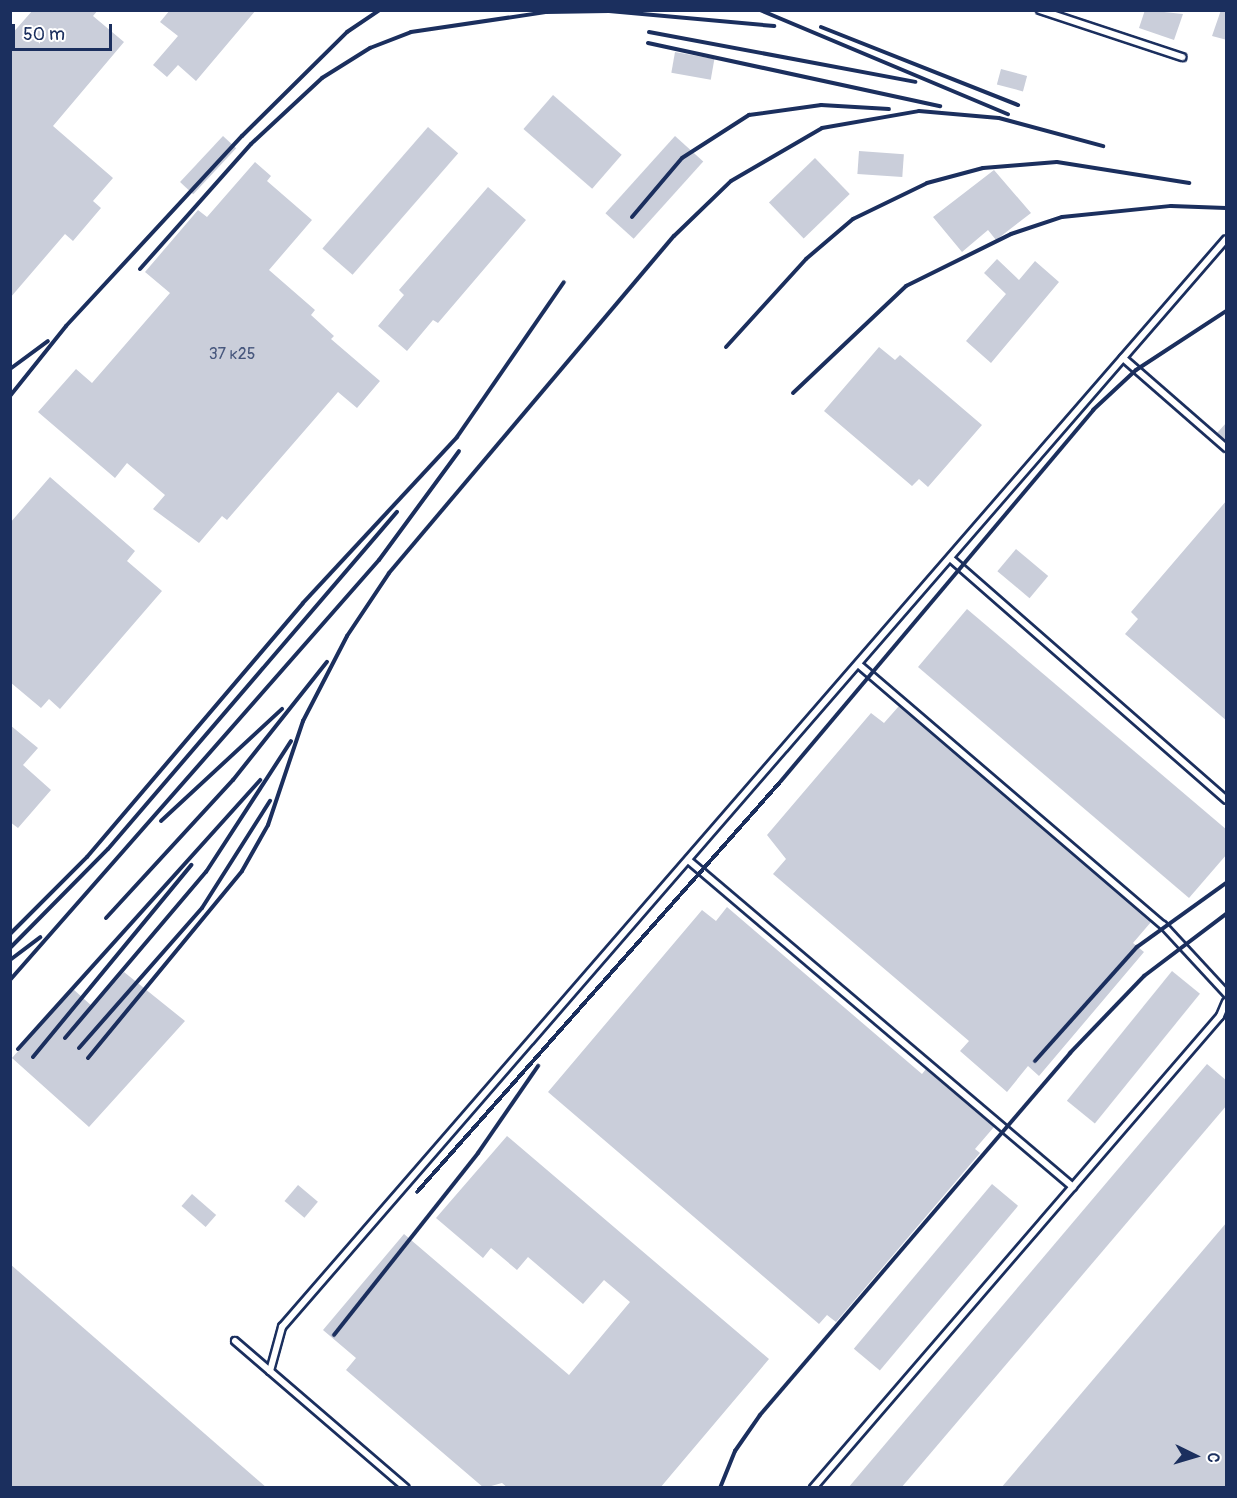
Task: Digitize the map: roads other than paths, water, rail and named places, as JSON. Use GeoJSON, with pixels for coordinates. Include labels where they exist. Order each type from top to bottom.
{"type":"FeatureCollection","features":[{"type":"Feature","properties":{"kind":"lane"},"geometry":{"type":"LineString","coordinates":[[1040,10],[1182,57]]}},
{"type":"Feature","properties":{"kind":"lane"},"geometry":{"type":"LineString","coordinates":[[270,1371],[282,1328],[1227,239]]}},
{"type":"Feature","properties":{"kind":"lane"},"geometry":{"type":"LineString","coordinates":[[1123,358],[1227,448]]}},
{"type":"Feature","properties":{"kind":"lane"},"geometry":{"type":"LineString","coordinates":[[950,558],[1227,800]]}},
{"type":"Feature","properties":{"kind":"lane"},"geometry":{"type":"LineString","coordinates":[[858,664],[1163,926],[1227,993]]}},
{"type":"Feature","properties":{"kind":"lane"},"geometry":{"type":"LineString","coordinates":[[688,860],[1073,1187]]}},
{"type":"Feature","properties":{"kind":"lane"},"geometry":{"type":"LineString","coordinates":[[813,1488],[1220,1016],[1227,1002]]}},
{"type":"Feature","properties":{"kind":"lane"},"geometry":{"type":"LineString","coordinates":[[1220,1016],[1227,1022]]}},
{"type":"Feature","properties":{"kind":"lane"},"geometry":{"type":"LineString","coordinates":[[236,1341],[406,1488]]}},
{"type":"Feature","properties":{"kind":"railway"},"geometry":{"type":"LineString","coordinates":[[10,396],[66,326],[242,136],[347,32],[380,10]]}},
{"type":"Feature","properties":{"kind":"railway"},"geometry":{"type":"LineString","coordinates":[[760,10],[1008,114]]}},
{"type":"Feature","properties":{"kind":"railway"},"geometry":{"type":"LineString","coordinates":[[140,269],[251,144],[322,78],[370,48],[411,32],[546,12],[609,11],[774,26]]}},
{"type":"Feature","properties":{"kind":"railway"},"geometry":{"type":"LineString","coordinates":[[821,27],[1018,105]]}},
{"type":"Feature","properties":{"kind":"railway"},"geometry":{"type":"LineString","coordinates":[[649,32],[915,82]]}},
{"type":"Feature","properties":{"kind":"railway"},"geometry":{"type":"LineString","coordinates":[[648,43],[940,106]]}},
{"type":"Feature","properties":{"kind":"railway"},"geometry":{"type":"LineString","coordinates":[[632,217],[682,158],[749,115],[821,105],[889,109]]}},
{"type":"Feature","properties":{"kind":"railway"},"geometry":{"type":"LineString","coordinates":[[88,1058],[242,871],[268,825],[303,721],[347,636],[389,573],[674,236],[731,181],[822,128],[919,111],[999,118],[1103,146]]}},
{"type":"Feature","properties":{"kind":"railway"},"geometry":{"type":"LineString","coordinates":[[726,347],[806,259],[853,219],[927,183],[983,168],[1057,162],[1189,183]]}},
{"type":"Feature","properties":{"kind":"railway"},"geometry":{"type":"LineString","coordinates":[[793,393],[906,286],[1011,234],[1062,217],[1171,206],[1226,208]]}},
{"type":"Feature","properties":{"kind":"railway"},"geometry":{"type":"LineString","coordinates":[[10,934],[87,857],[303,603],[457,437],[564,282]]}},
{"type":"Feature","properties":{"kind":"railway"},"geometry":{"type":"LineString","coordinates":[[417,1192],[781,781],[1093,410],[1136,370],[1226,311]]}},
{"type":"Feature","properties":{"kind":"railway"},"geometry":{"type":"LineString","coordinates":[[10,369],[48,341]]}},
{"type":"Feature","properties":{"kind":"railway"},"geometry":{"type":"LineString","coordinates":[[10,980],[379,560],[459,451]]}},
{"type":"Feature","properties":{"kind":"railway"},"geometry":{"type":"LineString","coordinates":[[10,948],[108,849],[397,512]]}},
{"type":"Feature","properties":{"kind":"railway"},"geometry":{"type":"LineString","coordinates":[[106,918],[233,780],[327,662]]}},
{"type":"Feature","properties":{"kind":"railway"},"geometry":{"type":"LineString","coordinates":[[161,821],[282,709]]}},
{"type":"Feature","properties":{"kind":"railway"},"geometry":{"type":"LineString","coordinates":[[65,1038],[206,872],[291,741]]}},
{"type":"Feature","properties":{"kind":"railway"},"geometry":{"type":"LineString","coordinates":[[18,1049],[260,780]]}},
{"type":"Feature","properties":{"kind":"railway"},"geometry":{"type":"LineString","coordinates":[[79,1048],[202,908],[270,801]]}},
{"type":"Feature","properties":{"kind":"railway"},"geometry":{"type":"LineString","coordinates":[[33,1057],[191,865]]}},
{"type":"Feature","properties":{"kind":"railway"},"geometry":{"type":"LineString","coordinates":[[1035,1061],[1137,947],[1226,883]]}},
{"type":"Feature","properties":{"kind":"railway"},"geometry":{"type":"LineString","coordinates":[[720,1488],[735,1451],[760,1415],[1070,1053],[1144,976],[1226,914]]}},
{"type":"Feature","properties":{"kind":"railway"},"geometry":{"type":"LineString","coordinates":[[10,960],[40,937]]}},
{"type":"Feature","properties":{"kind":"railway"},"geometry":{"type":"LineString","coordinates":[[334,1335],[478,1153],[538,1066]]}}]}
